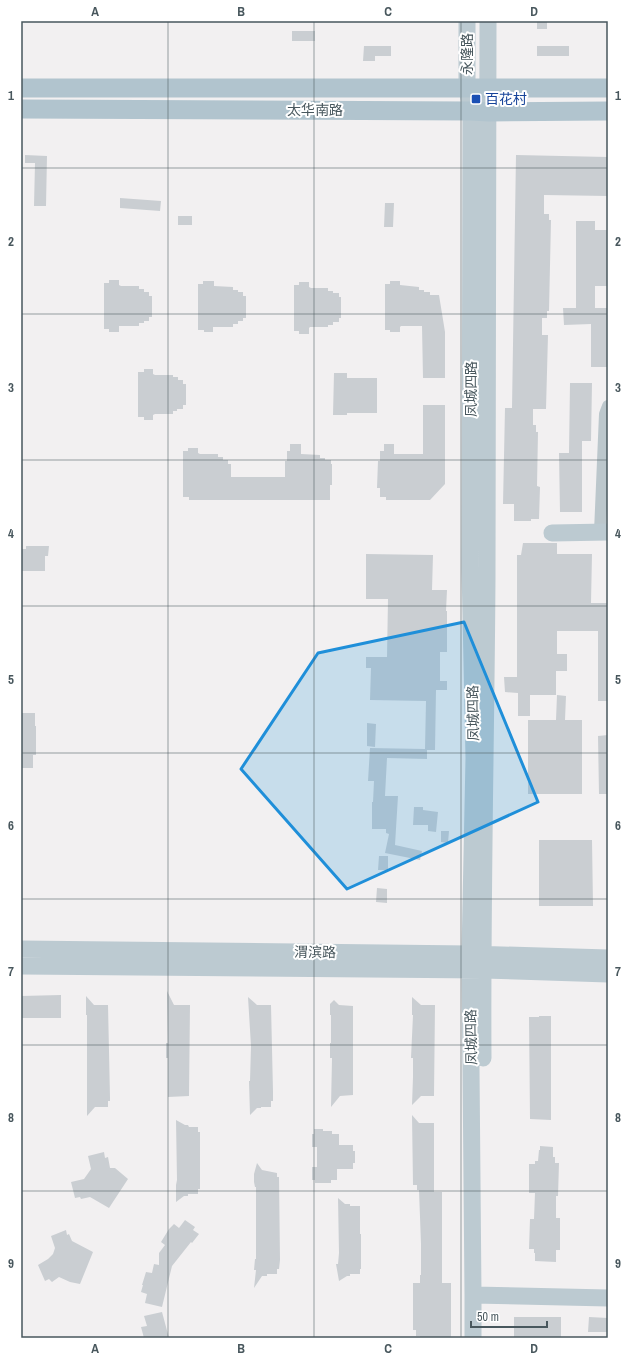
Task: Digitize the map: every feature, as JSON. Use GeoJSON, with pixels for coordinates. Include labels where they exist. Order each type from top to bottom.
{"type":"FeatureCollection","features":[{"type":"Feature","properties":{"kind":"main road","name":"太华南路"},"geometry":{"type":"LineString","coordinates":[[21,88],[608,88]]}},
{"type":"Feature","properties":{"kind":"main road","name":"太华南路"},"geometry":{"type":"LineString","coordinates":[[21,109],[608,111]]}},
{"type":"Feature","properties":{"kind":"street","name":"永隆路"},"geometry":{"type":"LineString","coordinates":[[467,21],[467,88]]}},
{"type":"Feature","properties":{"kind":"street","name":"永隆路"},"geometry":{"type":"LineString","coordinates":[[488,21],[488,87]]}},
{"type":"Feature","properties":{"kind":"street","name":"凤城四路"},"geometry":{"type":"LineString","coordinates":[[484,1338],[479,1295],[477,962],[470,568],[480,111],[488,87]]}},
{"type":"Feature","properties":{"kind":"street","name":"凤城四路"},"geometry":{"type":"LineString","coordinates":[[467,88],[480,111]]}},
{"type":"Feature","properties":{"kind":"street"},"geometry":{"type":"LineString","coordinates":[[552,532],[604,532],[605,414],[608,406]]}},
{"type":"Feature","properties":{"kind":"street","name":"渭滨路"},"geometry":{"type":"LineString","coordinates":[[21,949],[477,962],[608,974]]}},
{"type":"Feature","properties":{"kind":"street","name":"渭滨路"},"geometry":{"type":"LineString","coordinates":[[21,966],[477,962],[608,958]]}},
{"type":"Feature","properties":{"kind":"street","name":"凤城四路"},"geometry":{"type":"LineString","coordinates":[[473,1338],[479,1295]]}},
{"type":"Feature","properties":{"kind":"street"},"geometry":{"type":"LineString","coordinates":[[479,1295],[608,1298]]}},
{"type":"Feature","properties":{"kind":"highlighted area"},"geometry":{"type":"Polygon","coordinates":[[[464,622],[538,802],[347,889],[241,769],[318,653],[464,622]]]}},
{"type":"Feature","properties":{"kind":"building"},"geometry":{"type":"Polygon","coordinates":[[[537,21],[547,21],[547,29],[537,29],[537,21]]]}},
{"type":"Feature","properties":{"kind":"building"},"geometry":{"type":"Polygon","coordinates":[[[292,31],[315,31],[315,41],[292,41],[292,31]]]}},
{"type":"Feature","properties":{"kind":"building"},"geometry":{"type":"Polygon","coordinates":[[[364,46],[391,46],[391,56],[375,56],[375,61],[363,61],[364,46]]]}},
{"type":"Feature","properties":{"kind":"building"},"geometry":{"type":"Polygon","coordinates":[[[537,46],[569,46],[569,56],[537,56],[537,46]]]}},
{"type":"Feature","properties":{"kind":"building"},"geometry":{"type":"Polygon","coordinates":[[[25,155],[47,156],[46,206],[34,206],[35,163],[25,163],[25,155]]]}},
{"type":"Feature","properties":{"kind":"building"},"geometry":{"type":"Polygon","coordinates":[[[516,155],[608,157],[608,196],[544,195],[544,214],[549,214],[549,220],[551,220],[549,311],[547,311],[547,318],[542,318],[542,335],[548,335],[546,409],[533,409],[533,425],[536,425],[536,432],[538,432],[537,486],[540,487],[539,519],[531,519],[531,521],[514,521],[514,504],[503,504],[505,408],[512,408],[516,155]]]}},
{"type":"Feature","properties":{"kind":"building"},"geometry":{"type":"Polygon","coordinates":[[[120,198],[161,201],[160,211],[120,208],[120,198]]]}},
{"type":"Feature","properties":{"kind":"building"},"geometry":{"type":"Polygon","coordinates":[[[385,203],[394,203],[393,227],[384,227],[385,203]]]}},
{"type":"Feature","properties":{"kind":"building"},"geometry":{"type":"Polygon","coordinates":[[[178,216],[192,216],[192,225],[178,225],[178,216]]]}},
{"type":"Feature","properties":{"kind":"building"},"geometry":{"type":"Polygon","coordinates":[[[576,221],[595,221],[595,230],[608,230],[608,286],[595,286],[595,308],[608,308],[608,367],[591,367],[591,324],[564,325],[563,308],[576,308],[576,221]]]}},
{"type":"Feature","properties":{"kind":"building"},"geometry":{"type":"Polygon","coordinates":[[[109,280],[119,280],[119,285],[121,286],[139,286],[139,289],[144,289],[144,292],[149,292],[149,296],[152,296],[152,317],[149,317],[149,321],[139,323],[139,326],[119,326],[119,332],[109,332],[109,329],[104,329],[104,283],[109,283],[109,280]]]}},
{"type":"Feature","properties":{"kind":"building"},"geometry":{"type":"Polygon","coordinates":[[[203,281],[214,281],[214,286],[233,287],[233,290],[243,292],[243,296],[246,296],[246,318],[243,318],[243,321],[238,321],[238,324],[233,324],[233,327],[213,327],[213,332],[198,330],[198,284],[203,284],[203,281]]]}},
{"type":"Feature","properties":{"kind":"building"},"geometry":{"type":"Polygon","coordinates":[[[390,281],[400,281],[400,285],[419,287],[419,290],[430,292],[430,295],[439,295],[445,332],[445,378],[423,378],[422,326],[401,326],[400,332],[390,332],[390,330],[385,330],[385,284],[390,284],[390,281]]]}},
{"type":"Feature","properties":{"kind":"building"},"geometry":{"type":"Polygon","coordinates":[[[299,282],[309,282],[309,287],[311,288],[328,288],[328,291],[339,293],[339,297],[341,297],[341,318],[339,318],[339,322],[333,322],[333,325],[328,325],[328,327],[310,327],[309,334],[299,334],[299,331],[294,331],[294,285],[299,285],[299,282]]]}},
{"type":"Feature","properties":{"kind":"building"},"geometry":{"type":"Polygon","coordinates":[[[144,369],[153,369],[153,374],[155,375],[173,375],[173,377],[178,377],[178,380],[183,380],[183,384],[186,384],[186,405],[183,405],[183,409],[173,411],[173,414],[155,414],[153,415],[153,420],[144,420],[144,417],[138,417],[138,372],[144,372],[144,369]]]}},
{"type":"Feature","properties":{"kind":"building"},"geometry":{"type":"Polygon","coordinates":[[[334,373],[347,373],[347,378],[377,378],[377,413],[347,413],[347,415],[333,415],[334,373]]]}},
{"type":"Feature","properties":{"kind":"building"},"geometry":{"type":"Polygon","coordinates":[[[570,383],[592,383],[591,441],[582,441],[582,512],[560,512],[559,453],[569,453],[570,383]]]}},
{"type":"Feature","properties":{"kind":"building"},"geometry":{"type":"Polygon","coordinates":[[[423,405],[445,405],[445,484],[430,500],[386,500],[386,497],[380,497],[380,488],[377,488],[380,451],[384,451],[384,444],[394,444],[394,454],[423,454],[423,405]]]}},
{"type":"Feature","properties":{"kind":"building"},"geometry":{"type":"Polygon","coordinates":[[[290,444],[301,444],[301,454],[320,455],[320,458],[331,460],[332,485],[330,485],[330,500],[189,500],[189,497],[183,497],[183,451],[188,451],[188,448],[198,448],[198,453],[200,454],[218,454],[218,457],[223,457],[223,460],[228,460],[228,464],[231,464],[231,477],[285,477],[285,461],[287,461],[287,451],[290,451],[290,444]]]}},
{"type":"Feature","properties":{"kind":"building"},"geometry":{"type":"Polygon","coordinates":[[[523,543],[557,543],[557,554],[592,554],[591,603],[608,603],[608,701],[598,701],[598,631],[557,631],[557,654],[567,654],[567,671],[556,671],[556,695],[530,695],[530,716],[518,716],[518,693],[505,692],[504,677],[517,677],[517,555],[521,555],[523,543]]]}},
{"type":"Feature","properties":{"kind":"building"},"geometry":{"type":"Polygon","coordinates":[[[26,546],[49,546],[48,556],[45,556],[45,571],[21,571],[21,549],[26,549],[26,546]]]}},
{"type":"Feature","properties":{"kind":"building"},"geometry":{"type":"Polygon","coordinates":[[[366,554],[433,555],[432,590],[447,590],[447,652],[440,652],[440,681],[447,681],[447,690],[436,690],[435,750],[427,750],[427,759],[387,758],[385,796],[398,796],[395,845],[422,851],[420,860],[385,853],[389,834],[386,833],[386,829],[372,829],[374,781],[368,781],[370,748],[425,749],[426,701],[370,700],[371,668],[366,668],[366,657],[387,657],[388,599],[366,599],[366,554]]]}},
{"type":"Feature","properties":{"kind":"building"},"geometry":{"type":"Polygon","coordinates":[[[557,695],[566,696],[565,720],[582,720],[582,794],[528,794],[528,720],[556,720],[557,695]]]}},
{"type":"Feature","properties":{"kind":"building"},"geometry":{"type":"Polygon","coordinates":[[[21,713],[35,713],[36,755],[33,755],[33,768],[21,768],[21,713]]]}},
{"type":"Feature","properties":{"kind":"building"},"geometry":{"type":"Polygon","coordinates":[[[367,723],[376,724],[375,747],[367,746],[367,723]]]}},
{"type":"Feature","properties":{"kind":"building"},"geometry":{"type":"Polygon","coordinates":[[[608,735],[608,794],[599,794],[598,736],[608,735]]]}},
{"type":"Feature","properties":{"kind":"building"},"geometry":{"type":"Polygon","coordinates":[[[414,807],[423,807],[423,810],[438,812],[436,832],[428,831],[428,825],[413,825],[414,807]]]}},
{"type":"Feature","properties":{"kind":"building"},"geometry":{"type":"Polygon","coordinates":[[[441,831],[449,831],[448,843],[441,842],[441,831]]]}},
{"type":"Feature","properties":{"kind":"building"},"geometry":{"type":"Polygon","coordinates":[[[539,840],[592,840],[593,906],[539,906],[539,840]]]}},
{"type":"Feature","properties":{"kind":"building"},"geometry":{"type":"Polygon","coordinates":[[[379,856],[388,856],[388,870],[378,870],[379,856]]]}},
{"type":"Feature","properties":{"kind":"building"},"geometry":{"type":"Polygon","coordinates":[[[377,888],[387,889],[387,903],[376,902],[377,888]]]}},
{"type":"Feature","properties":{"kind":"building"},"geometry":{"type":"Polygon","coordinates":[[[167,991],[174,1005],[190,1005],[189,1096],[168,1097],[168,1058],[166,1058],[166,1043],[168,1043],[167,991]]]}},
{"type":"Feature","properties":{"kind":"building"},"geometry":{"type":"Polygon","coordinates":[[[61,995],[61,1018],[21,1018],[21,996],[61,995]]]}},
{"type":"Feature","properties":{"kind":"building"},"geometry":{"type":"Polygon","coordinates":[[[86,996],[94,1005],[108,1005],[110,1097],[108,1107],[95,1107],[87,1116],[87,1015],[86,996]]]}},
{"type":"Feature","properties":{"kind":"building"},"geometry":{"type":"Polygon","coordinates":[[[248,997],[257,1005],[271,1005],[273,1092],[271,1107],[257,1108],[250,1115],[249,1081],[251,1046],[248,997]]]}},
{"type":"Feature","properties":{"kind":"building"},"geometry":{"type":"Polygon","coordinates":[[[412,997],[421,1005],[435,1005],[434,1096],[421,1096],[412,1105],[413,1058],[411,1058],[413,1015],[412,997]]]}},
{"type":"Feature","properties":{"kind":"building"},"geometry":{"type":"Polygon","coordinates":[[[334,1000],[339,1005],[353,1006],[353,1095],[340,1096],[331,1107],[332,1058],[330,1058],[330,1004],[334,1000]]]}},
{"type":"Feature","properties":{"kind":"building"},"geometry":{"type":"Polygon","coordinates":[[[551,1016],[551,1120],[530,1119],[529,1017],[551,1016]]]}},
{"type":"Feature","properties":{"kind":"building"},"geometry":{"type":"Polygon","coordinates":[[[412,1115],[419,1123],[434,1123],[434,1192],[442,1192],[442,1283],[451,1283],[450,1338],[420,1338],[420,1336],[416,1336],[416,1330],[413,1330],[413,1283],[420,1283],[421,1244],[419,1190],[417,1190],[417,1185],[413,1185],[412,1115]]]}},
{"type":"Feature","properties":{"kind":"building"},"geometry":{"type":"Polygon","coordinates":[[[176,1120],[188,1125],[189,1127],[198,1127],[198,1132],[200,1132],[200,1189],[198,1189],[198,1194],[188,1194],[188,1196],[184,1196],[176,1202],[177,1180],[176,1120]]]}},
{"type":"Feature","properties":{"kind":"building"},"geometry":{"type":"Polygon","coordinates":[[[314,1129],[323,1129],[323,1131],[332,1131],[332,1134],[339,1134],[339,1145],[353,1145],[353,1151],[355,1151],[355,1163],[353,1163],[353,1169],[337,1169],[337,1180],[331,1180],[331,1183],[315,1183],[315,1180],[312,1180],[312,1167],[317,1167],[317,1147],[312,1147],[312,1134],[314,1134],[314,1129]]]}},
{"type":"Feature","properties":{"kind":"building"},"geometry":{"type":"Polygon","coordinates":[[[540,1146],[553,1147],[553,1157],[555,1157],[555,1163],[559,1163],[556,1218],[560,1218],[560,1250],[556,1250],[556,1262],[535,1261],[534,1249],[529,1249],[530,1219],[534,1219],[535,1193],[529,1193],[529,1164],[535,1164],[535,1161],[538,1161],[540,1146]]]}},
{"type":"Feature","properties":{"kind":"building"},"geometry":{"type":"Polygon","coordinates":[[[104,1152],[105,1158],[108,1157],[110,1168],[115,1168],[128,1179],[109,1208],[90,1197],[81,1199],[80,1197],[75,1198],[71,1182],[84,1179],[91,1169],[88,1156],[104,1152]]]}},
{"type":"Feature","properties":{"kind":"building"},"geometry":{"type":"Polygon","coordinates":[[[257,1163],[262,1170],[277,1173],[277,1177],[279,1177],[280,1260],[277,1274],[267,1274],[267,1276],[262,1276],[254,1288],[256,1270],[254,1270],[256,1259],[256,1187],[254,1182],[254,1174],[257,1163]]]}},
{"type":"Feature","properties":{"kind":"building"},"geometry":{"type":"Polygon","coordinates":[[[338,1198],[345,1204],[350,1204],[350,1206],[360,1206],[361,1234],[360,1274],[350,1274],[350,1276],[347,1276],[339,1281],[336,1264],[338,1264],[339,1253],[338,1198]]]}},
{"type":"Feature","properties":{"kind":"building"},"geometry":{"type":"Polygon","coordinates":[[[185,1220],[195,1227],[193,1230],[199,1234],[172,1266],[162,1307],[145,1303],[147,1294],[141,1292],[146,1272],[152,1273],[154,1264],[159,1265],[159,1253],[165,1245],[161,1242],[169,1229],[174,1224],[179,1228],[185,1220]]]}},
{"type":"Feature","properties":{"kind":"building"},"geometry":{"type":"Polygon","coordinates":[[[66,1230],[67,1235],[69,1234],[72,1241],[93,1252],[80,1284],[70,1282],[59,1277],[52,1282],[49,1279],[45,1281],[38,1265],[53,1254],[55,1248],[51,1236],[66,1230]]]}},
{"type":"Feature","properties":{"kind":"building"},"geometry":{"type":"Polygon","coordinates":[[[162,1312],[169,1338],[144,1338],[141,1327],[147,1326],[144,1316],[162,1312]]]}},
{"type":"Feature","properties":{"kind":"building"},"geometry":{"type":"Polygon","coordinates":[[[514,1317],[561,1317],[561,1338],[514,1338],[514,1317]]]}},
{"type":"Feature","properties":{"kind":"building"},"geometry":{"type":"Polygon","coordinates":[[[589,1317],[608,1318],[608,1332],[588,1332],[589,1317]]]}},
{"type":"Feature","properties":{"kind":"place","name":"百花村"},"geometry":{"type":"Point","coordinates":[476,99]}}]}
